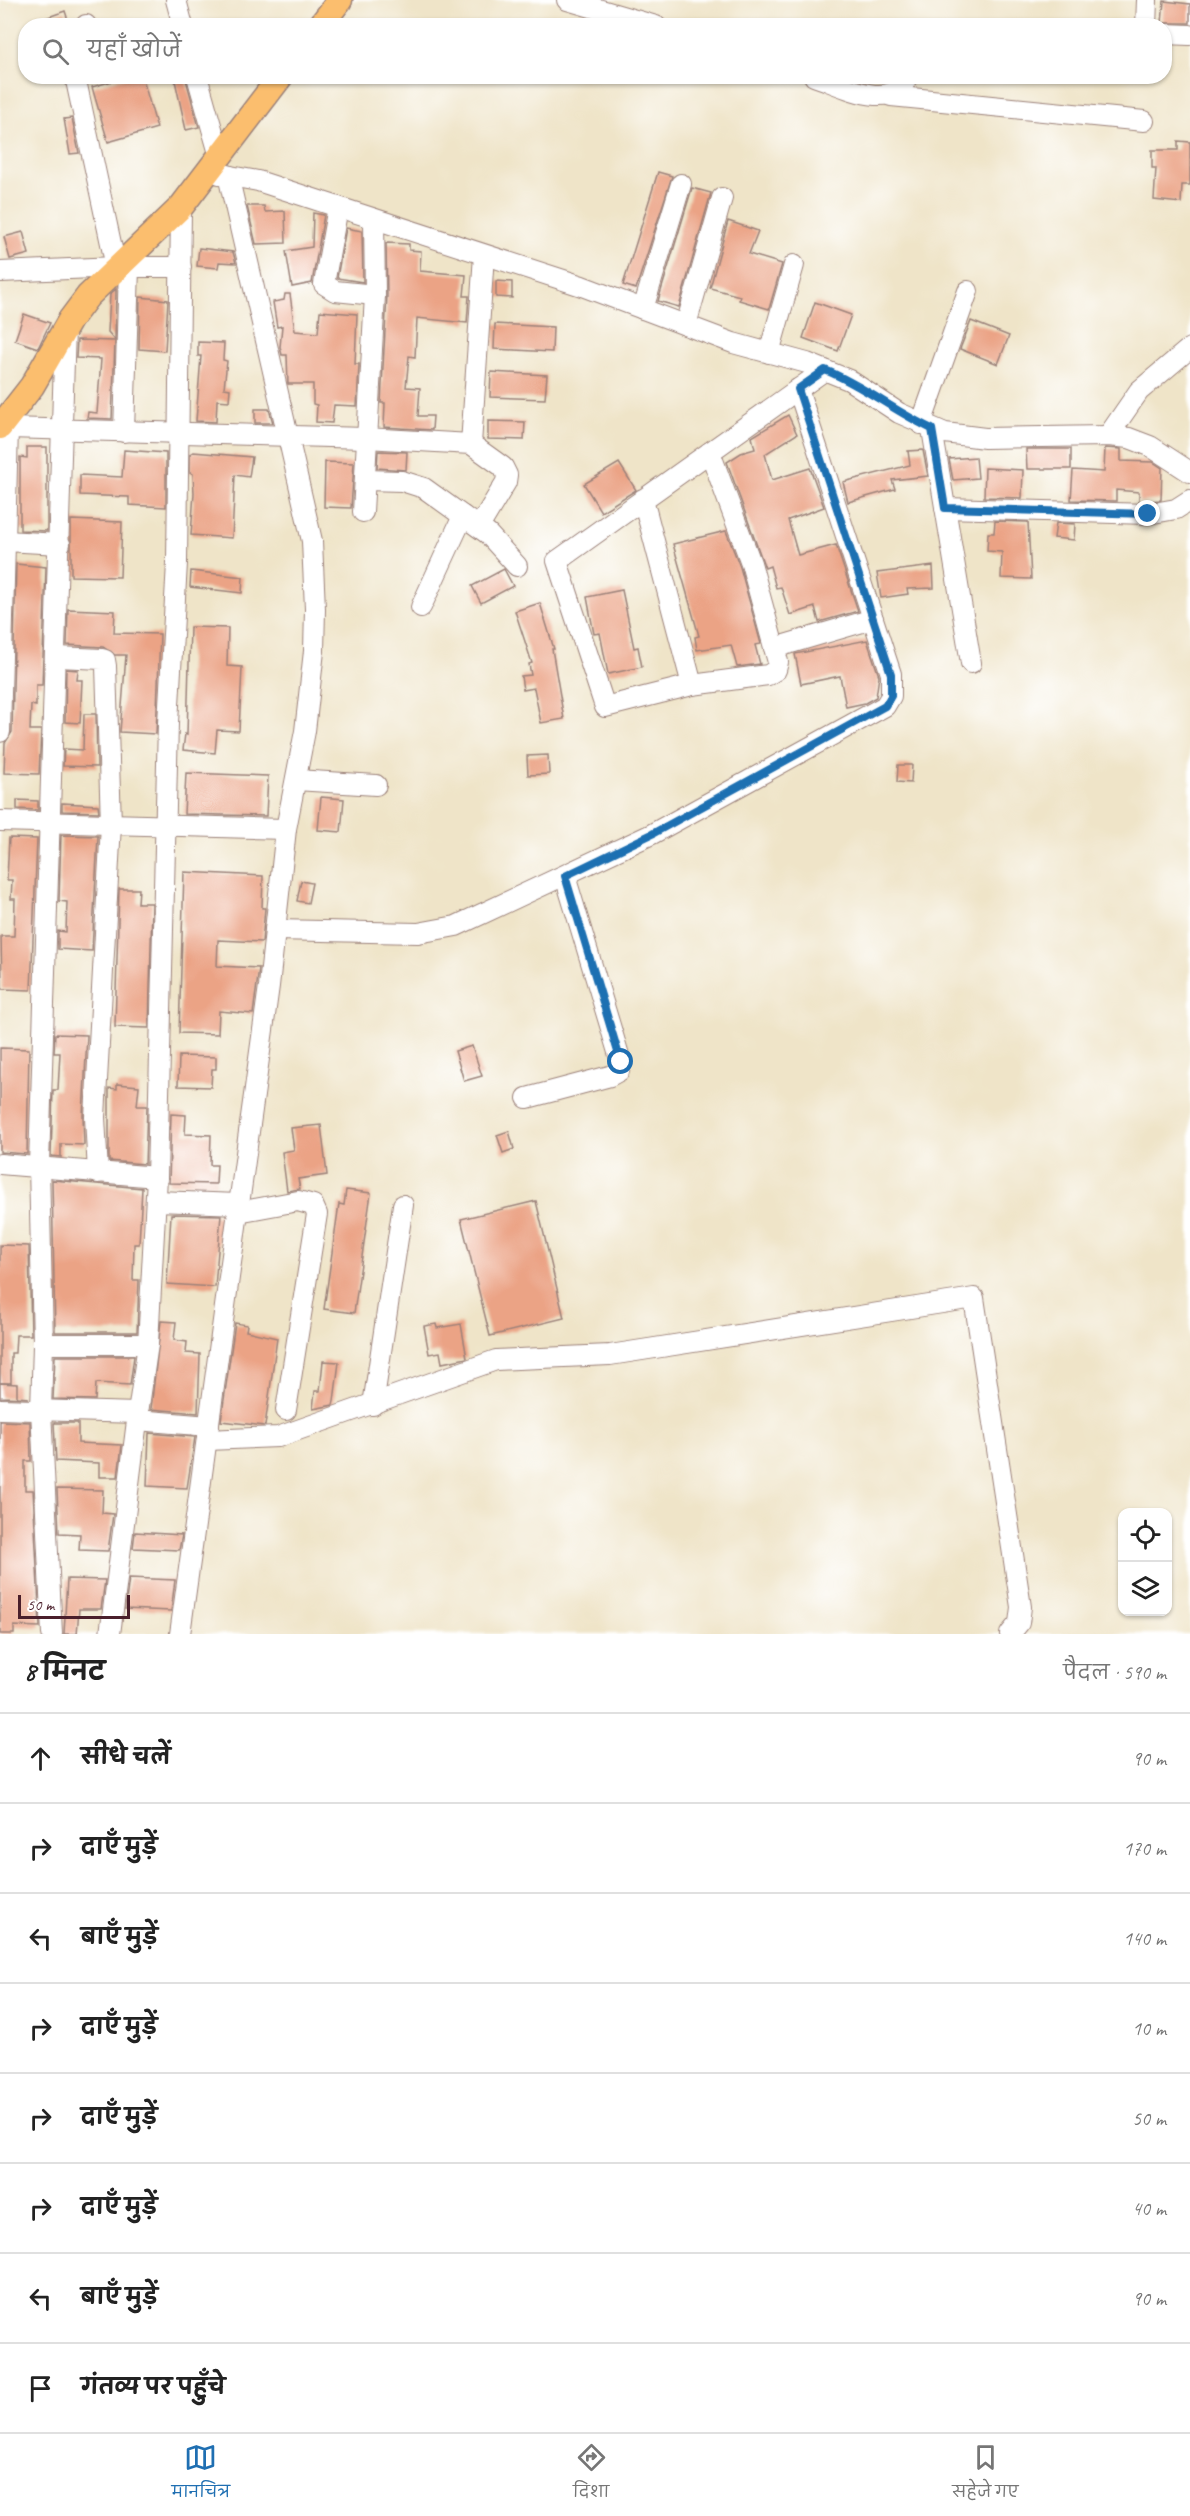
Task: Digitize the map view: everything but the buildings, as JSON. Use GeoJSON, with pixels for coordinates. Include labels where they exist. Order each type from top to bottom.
{"type":"FeatureCollection","features":[{"type":"Feature","properties":{"kind":"main road"},"geometry":{"type":"LineString","coordinates":[[326,18],[340,0]]}},
{"type":"Feature","properties":{"kind":"main road"},"geometry":{"type":"LineString","coordinates":[[4,426],[32,386],[65,328],[88,296],[122,267],[218,169],[276,84]]}},
{"type":"Feature","properties":{"kind":"street"},"geometry":{"type":"LineString","coordinates":[[176,0],[181,18]]}},
{"type":"Feature","properties":{"kind":"street"},"geometry":{"type":"LineString","coordinates":[[567,0],[629,18]]}},
{"type":"Feature","properties":{"kind":"street"},"geometry":{"type":"LineString","coordinates":[[1146,18],[1147,0]]}},
{"type":"Feature","properties":{"kind":"street"},"geometry":{"type":"LineString","coordinates":[[1172,34],[1190,35]]}},
{"type":"Feature","properties":{"kind":"street"},"geometry":{"type":"LineString","coordinates":[[77,84],[122,267],[124,432]]}},
{"type":"Feature","properties":{"kind":"street"},"geometry":{"type":"LineString","coordinates":[[180,1634],[239,1208],[286,830],[310,694],[315,609],[312,541],[289,438],[218,169],[200,84]]}},
{"type":"Feature","properties":{"kind":"street"},"geometry":{"type":"LineString","coordinates":[[839,84],[876,96],[1144,121]]}},
{"type":"Feature","properties":{"kind":"street"},"geometry":{"type":"LineString","coordinates":[[891,96],[905,84]]}},
{"type":"Feature","properties":{"kind":"street"},"geometry":{"type":"LineString","coordinates":[[218,169],[582,286],[732,343],[825,370],[849,380],[899,413],[945,433],[985,438],[1108,436],[1129,438],[1150,446],[1190,472]]}},
{"type":"Feature","properties":{"kind":"street"},"geometry":{"type":"LineString","coordinates":[[642,309],[681,184]]}},
{"type":"Feature","properties":{"kind":"street"},"geometry":{"type":"LineString","coordinates":[[686,325],[722,198]]}},
{"type":"Feature","properties":{"kind":"street"},"geometry":{"type":"LineString","coordinates":[[110,1634],[148,1344],[158,1177],[166,826],[180,435],[181,207]]}},
{"type":"Feature","properties":{"kind":"street"},"geometry":{"type":"LineString","coordinates":[[338,207],[324,284],[335,291],[375,295]]}},
{"type":"Feature","properties":{"kind":"street"},"geometry":{"type":"LineString","coordinates":[[363,512],[375,295],[374,219]]}},
{"type":"Feature","properties":{"kind":"street"},"geometry":{"type":"LineString","coordinates":[[471,444],[484,255]]}},
{"type":"Feature","properties":{"kind":"street"},"geometry":{"type":"LineString","coordinates":[[769,353],[794,265]]}},
{"type":"Feature","properties":{"kind":"street"},"geometry":{"type":"LineString","coordinates":[[0,272],[181,267]]}},
{"type":"Feature","properties":{"kind":"street"},"geometry":{"type":"LineString","coordinates":[[968,291],[927,427],[945,508],[971,663]]}},
{"type":"Feature","properties":{"kind":"street"},"geometry":{"type":"LineString","coordinates":[[52,1634],[41,1410],[43,1344],[39,1165],[49,823],[57,657],[60,430],[65,328]]}},
{"type":"Feature","properties":{"kind":"street"},"geometry":{"type":"LineString","coordinates":[[1108,436],[1139,391],[1190,348]]}},
{"type":"Feature","properties":{"kind":"street"},"geometry":{"type":"LineString","coordinates":[[710,452],[751,563],[778,662],[776,670],[768,675],[692,685],[605,706],[557,561],[825,370]]}},
{"type":"Feature","properties":{"kind":"street"},"geometry":{"type":"LineString","coordinates":[[275,930],[436,931],[456,926],[652,834],[885,706],[891,696],[891,674],[798,389]]}},
{"type":"Feature","properties":{"kind":"street"},"geometry":{"type":"LineString","coordinates":[[0,732],[5,541],[4,426],[180,435],[366,438],[471,444],[503,467],[507,474],[506,482],[471,521],[421,607]]}},
{"type":"Feature","properties":{"kind":"street"},"geometry":{"type":"LineString","coordinates":[[365,480],[413,483],[471,521],[517,566]]}},
{"type":"Feature","properties":{"kind":"street"},"geometry":{"type":"LineString","coordinates":[[643,499],[692,685]]}},
{"type":"Feature","properties":{"kind":"street"},"geometry":{"type":"LineString","coordinates":[[945,508],[1148,514],[1176,509],[1190,500]]}},
{"type":"Feature","properties":{"kind":"street"},"geometry":{"type":"LineString","coordinates":[[5,541],[60,544]]}},
{"type":"Feature","properties":{"kind":"street"},"geometry":{"type":"LineString","coordinates":[[774,648],[873,619]]}},
{"type":"Feature","properties":{"kind":"street"},"geometry":{"type":"LineString","coordinates":[[57,657],[105,660],[111,824],[95,1118],[98,1173]]}},
{"type":"Feature","properties":{"kind":"street"},"geometry":{"type":"LineString","coordinates":[[296,780],[376,784]]}},
{"type":"Feature","properties":{"kind":"street"},"geometry":{"type":"LineString","coordinates":[[0,821],[286,830]]}},
{"type":"Feature","properties":{"kind":"street"},"geometry":{"type":"LineString","coordinates":[[527,1098],[610,1076],[619,1071],[621,1062],[565,876]]}},
{"type":"Feature","properties":{"kind":"street"},"geometry":{"type":"LineString","coordinates":[[0,1164],[39,1165],[98,1173],[158,1177]]}},
{"type":"Feature","properties":{"kind":"street"},"geometry":{"type":"LineString","coordinates":[[156,1201],[239,1208],[298,1201],[314,1205],[317,1214],[286,1410]]}},
{"type":"Feature","properties":{"kind":"street"},"geometry":{"type":"LineString","coordinates":[[373,1405],[403,1205]]}},
{"type":"Feature","properties":{"kind":"street"},"geometry":{"type":"LineString","coordinates":[[0,1409],[137,1416],[208,1433],[278,1437],[496,1360],[610,1355],[974,1298],[1021,1606],[1019,1623],[1010,1634]]}},
{"type":"Feature","properties":{"kind":"street"},"geometry":{"type":"LineString","coordinates":[[43,1344],[148,1344]]}},
{"type":"Feature","properties":{"kind":"route"},"geometry":{"type":"LineString","coordinates":[[621,1062],[621,1052],[565,876],[652,834],[885,706],[891,696],[893,687],[891,674],[798,389],[825,370],[849,380],[899,413],[932,429],[945,508],[1148,514]]}}]}
